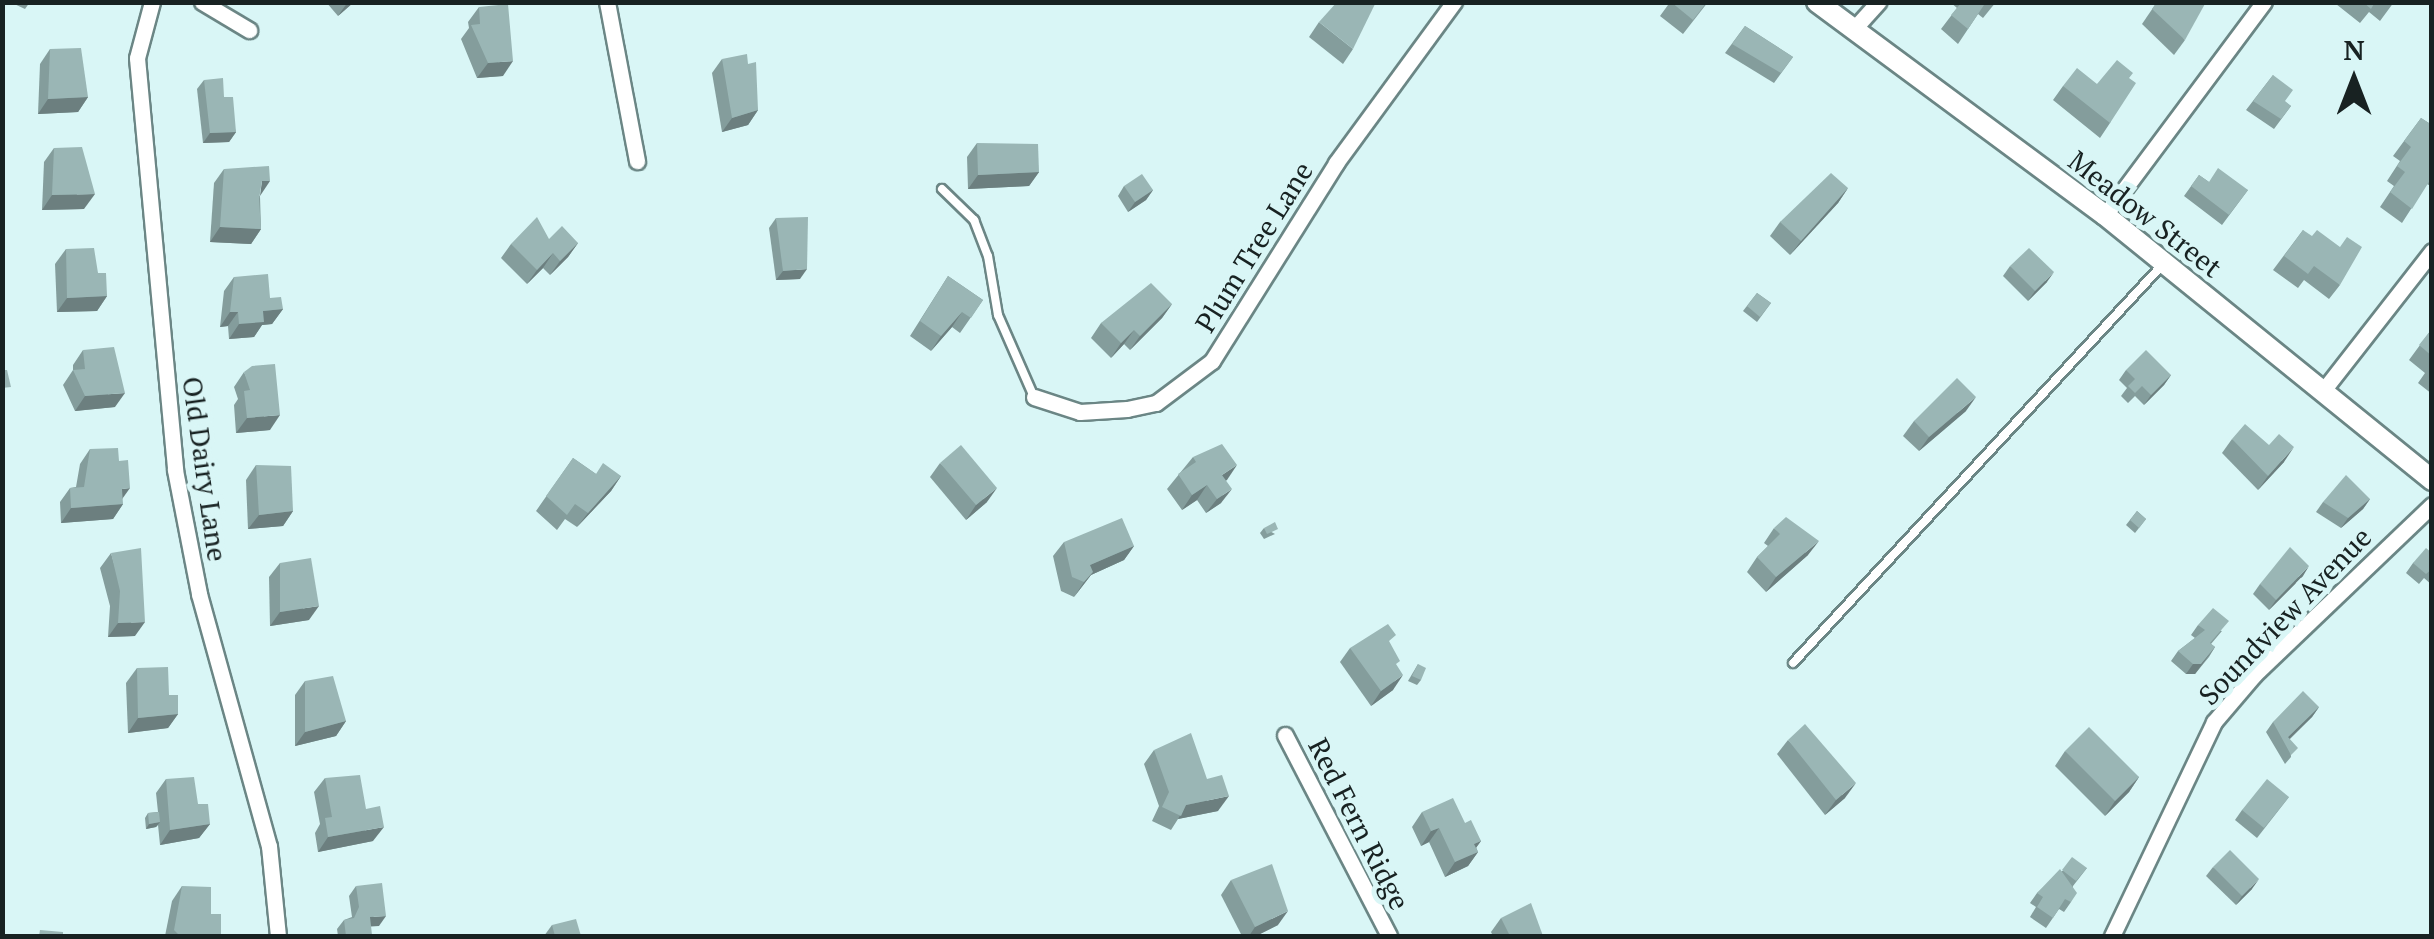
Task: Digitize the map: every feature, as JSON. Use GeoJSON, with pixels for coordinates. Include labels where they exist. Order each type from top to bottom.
{"type":"FeatureCollection","features":[{"type":"Feature","properties":{"kind":"street","name":"Old Dairy Lane"},"geometry":{"type":"LineString","coordinates":[[152,2],[137,58],[175,470],[199,594],[269,846],[278,936]]}},
{"type":"Feature","properties":{"kind":"street"},"geometry":{"type":"LineString","coordinates":[[202,2],[249,30]]}},
{"type":"Feature","properties":{"kind":"street"},"geometry":{"type":"LineString","coordinates":[[608,2],[637,161]]}},
{"type":"Feature","properties":{"kind":"street","name":"Plum Tree Lane"},"geometry":{"type":"LineString","coordinates":[[1034,397],[1080,412],[1127,409],[1156,402],[1212,361],[1336,163],[1454,2]]}},
{"type":"Feature","properties":{"kind":"street","name":"Meadow Street"},"geometry":{"type":"LineString","coordinates":[[1817,2],[2105,214],[2432,480]]}},
{"type":"Feature","properties":{"kind":"street"},"geometry":{"type":"LineString","coordinates":[[1853,30],[1878,2]]}},
{"type":"Feature","properties":{"kind":"street"},"geometry":{"type":"LineString","coordinates":[[2105,214],[2264,2]]}},
{"type":"Feature","properties":{"kind":"street"},"geometry":{"type":"LineString","coordinates":[[2322,392],[2432,251]]}},
{"type":"Feature","properties":{"kind":"street","name":"Soundview Avenue"},"geometry":{"type":"LineString","coordinates":[[2112,936],[2214,722],[2254,676],[2432,505]]}},
{"type":"Feature","properties":{"kind":"street","name":"Red Fern Ridge"},"geometry":{"type":"LineString","coordinates":[[1285,735],[1389,936]]}},
{"type":"Feature","properties":{"kind":"lane"},"geometry":{"type":"LineString","coordinates":[[942,188],[974,220],[988,256],[998,315],[1034,397]]}},
{"type":"Feature","properties":{"kind":"lane"},"geometry":{"type":"LineString","coordinates":[[1793,663],[2164,263]]}},
{"type":"Feature","properties":{"kind":"building"},"geometry":{"type":"Polygon","coordinates":[[[1337,2],[1376,2],[1353,49],[1319,22],[1337,2]]]}},
{"type":"Feature","properties":{"kind":"building"},"geometry":{"type":"Polygon","coordinates":[[[1671,2],[1707,2],[1693,20],[1671,2]]]}},
{"type":"Feature","properties":{"kind":"building"},"geometry":{"type":"Polygon","coordinates":[[[1962,2],[1986,2],[1968,29],[1951,15],[1962,2]]]}},
{"type":"Feature","properties":{"kind":"building"},"geometry":{"type":"Polygon","coordinates":[[[2157,2],[2206,2],[2185,40],[2152,9],[2157,2]]]}},
{"type":"Feature","properties":{"kind":"building"},"geometry":{"type":"Polygon","coordinates":[[[508,4],[513,61],[488,63],[471,25],[480,24],[479,7],[508,4]]]}},
{"type":"Feature","properties":{"kind":"building"},"geometry":{"type":"Polygon","coordinates":[[[1745,26],[1793,57],[1781,73],[1732,44],[1745,26]]]}},
{"type":"Feature","properties":{"kind":"building"},"geometry":{"type":"Polygon","coordinates":[[[81,48],[88,97],[48,99],[50,49],[81,48]]]}},
{"type":"Feature","properties":{"kind":"building"},"geometry":{"type":"Polygon","coordinates":[[[747,54],[748,64],[756,62],[758,110],[732,118],[722,59],[747,54]]]}},
{"type":"Feature","properties":{"kind":"building"},"geometry":{"type":"Polygon","coordinates":[[[2117,60],[2133,73],[2129,78],[2136,83],[2110,123],[2063,86],[2077,68],[2097,84],[2117,60]]]}},
{"type":"Feature","properties":{"kind":"building"},"geometry":{"type":"Polygon","coordinates":[[[2273,75],[2293,90],[2285,101],[2291,106],[2281,119],[2253,101],[2273,75]]]}},
{"type":"Feature","properties":{"kind":"building"},"geometry":{"type":"Polygon","coordinates":[[[223,78],[224,97],[233,97],[236,132],[210,133],[204,80],[223,78]]]}},
{"type":"Feature","properties":{"kind":"building"},"geometry":{"type":"Polygon","coordinates":[[[2421,118],[2432,125],[2432,177],[2412,209],[2390,192],[2405,172],[2397,166],[2411,147],[2404,141],[2421,118]]]}},
{"type":"Feature","properties":{"kind":"building"},"geometry":{"type":"Polygon","coordinates":[[[977,143],[1038,144],[1039,172],[978,175],[977,143]]]}},
{"type":"Feature","properties":{"kind":"building"},"geometry":{"type":"Polygon","coordinates":[[[82,147],[95,194],[52,195],[54,148],[82,147]]]}},
{"type":"Feature","properties":{"kind":"building"},"geometry":{"type":"Polygon","coordinates":[[[269,166],[270,181],[262,181],[259,199],[261,229],[220,227],[224,169],[269,166]]]}},
{"type":"Feature","properties":{"kind":"building"},"geometry":{"type":"Polygon","coordinates":[[[2218,168],[2248,190],[2229,215],[2191,186],[2199,175],[2209,182],[2218,168]]]}},
{"type":"Feature","properties":{"kind":"building"},"geometry":{"type":"Polygon","coordinates":[[[1831,173],[1848,188],[1801,241],[1780,222],[1831,173]]]}},
{"type":"Feature","properties":{"kind":"building"},"geometry":{"type":"Polygon","coordinates":[[[1142,174],[1153,190],[1135,202],[1124,186],[1142,174]]]}},
{"type":"Feature","properties":{"kind":"building"},"geometry":{"type":"Polygon","coordinates":[[[537,217],[549,239],[562,226],[578,243],[560,261],[553,253],[537,270],[511,244],[537,217]]]}},
{"type":"Feature","properties":{"kind":"building"},"geometry":{"type":"Polygon","coordinates":[[[808,217],[807,269],[783,271],[776,218],[808,217]]]}},
{"type":"Feature","properties":{"kind":"building"},"geometry":{"type":"Polygon","coordinates":[[[2303,230],[2312,236],[2317,230],[2340,247],[2347,237],[2362,247],[2340,285],[2314,266],[2308,274],[2284,256],[2303,230]]]}},
{"type":"Feature","properties":{"kind":"building"},"geometry":{"type":"Polygon","coordinates":[[[94,248],[98,273],[106,273],[107,296],[67,298],[66,249],[94,248]]]}},
{"type":"Feature","properties":{"kind":"building"},"geometry":{"type":"Polygon","coordinates":[[[2029,248],[2054,272],[2035,291],[2010,266],[2029,248]]]}},
{"type":"Feature","properties":{"kind":"building"},"geometry":{"type":"Polygon","coordinates":[[[268,274],[270,298],[281,297],[283,309],[263,311],[264,322],[239,324],[238,312],[230,312],[234,277],[268,274]]]}},
{"type":"Feature","properties":{"kind":"building"},"geometry":{"type":"Polygon","coordinates":[[[948,276],[983,300],[971,318],[962,312],[941,336],[920,321],[948,276]]]}},
{"type":"Feature","properties":{"kind":"building"},"geometry":{"type":"Polygon","coordinates":[[[1151,283],[1172,304],[1140,336],[1134,330],[1121,343],[1101,323],[1151,283]]]}},
{"type":"Feature","properties":{"kind":"building"},"geometry":{"type":"Polygon","coordinates":[[[1757,293],[1771,303],[1760,317],[1747,306],[1757,293]]]}},
{"type":"Feature","properties":{"kind":"building"},"geometry":{"type":"Polygon","coordinates":[[[2432,330],[2432,356],[2419,345],[2432,330]]]}},
{"type":"Feature","properties":{"kind":"building"},"geometry":{"type":"Polygon","coordinates":[[[114,347],[125,393],[85,396],[73,370],[85,369],[83,350],[114,347]]]}},
{"type":"Feature","properties":{"kind":"building"},"geometry":{"type":"Polygon","coordinates":[[[2146,350],[2171,375],[2151,395],[2142,386],[2135,393],[2128,386],[2135,379],[2126,370],[2146,350]]]}},
{"type":"Feature","properties":{"kind":"building"},"geometry":{"type":"Polygon","coordinates":[[[275,364],[280,415],[247,418],[244,391],[250,390],[244,372],[252,366],[275,364]]]}},
{"type":"Feature","properties":{"kind":"building"},"geometry":{"type":"Polygon","coordinates":[[[2,370],[7,370],[11,387],[2,388],[2,370]]]}},
{"type":"Feature","properties":{"kind":"building"},"geometry":{"type":"Polygon","coordinates":[[[1957,378],[1976,397],[1929,437],[1914,421],[1957,378]]]}},
{"type":"Feature","properties":{"kind":"building"},"geometry":{"type":"Polygon","coordinates":[[[2245,424],[2269,445],[2279,434],[2294,447],[2268,476],[2232,439],[2245,424]]]}},
{"type":"Feature","properties":{"kind":"building"},"geometry":{"type":"Polygon","coordinates":[[[1222,444],[1237,465],[1222,475],[1232,489],[1217,499],[1207,485],[1192,495],[1178,474],[1196,462],[1193,457],[1222,444]]]}},
{"type":"Feature","properties":{"kind":"building"},"geometry":{"type":"Polygon","coordinates":[[[961,445],[997,488],[976,505],[940,463],[961,445]]]}},
{"type":"Feature","properties":{"kind":"building"},"geometry":{"type":"Polygon","coordinates":[[[118,448],[119,461],[128,460],[130,488],[122,489],[123,504],[71,508],[70,488],[84,487],[90,449],[118,448]]]}},
{"type":"Feature","properties":{"kind":"building"},"geometry":{"type":"Polygon","coordinates":[[[573,458],[596,474],[603,463],[621,476],[588,513],[575,504],[567,515],[546,496],[573,458]]]}},
{"type":"Feature","properties":{"kind":"building"},"geometry":{"type":"Polygon","coordinates":[[[256,465],[291,466],[293,511],[259,515],[256,465]]]}},
{"type":"Feature","properties":{"kind":"building"},"geometry":{"type":"Polygon","coordinates":[[[2346,475],[2370,499],[2348,518],[2323,502],[2346,475]]]}},
{"type":"Feature","properties":{"kind":"building"},"geometry":{"type":"Polygon","coordinates":[[[2137,511],[2146,519],[2139,528],[2130,520],[2137,511]]]}},
{"type":"Feature","properties":{"kind":"building"},"geometry":{"type":"Polygon","coordinates":[[[1786,517],[1819,541],[1776,577],[1757,557],[1780,534],[1774,528],[1786,517]]]}},
{"type":"Feature","properties":{"kind":"building"},"geometry":{"type":"Polygon","coordinates":[[[1122,518],[1134,546],[1090,565],[1093,572],[1084,582],[1072,577],[1064,542],[1122,518]]]}},
{"type":"Feature","properties":{"kind":"building"},"geometry":{"type":"Polygon","coordinates":[[[1275,522],[1278,529],[1267,534],[1264,528],[1275,522]]]}},
{"type":"Feature","properties":{"kind":"building"},"geometry":{"type":"Polygon","coordinates":[[[2290,547],[2309,566],[2276,600],[2260,584],[2290,547]]]}},
{"type":"Feature","properties":{"kind":"building"},"geometry":{"type":"Polygon","coordinates":[[[141,548],[145,622],[118,623],[120,591],[111,553],[141,548]]]}},
{"type":"Feature","properties":{"kind":"building"},"geometry":{"type":"Polygon","coordinates":[[[2426,548],[2432,553],[2432,569],[2426,574],[2413,563],[2426,548]]]}},
{"type":"Feature","properties":{"kind":"building"},"geometry":{"type":"Polygon","coordinates":[[[311,558],[319,606],[280,612],[280,563],[311,558]]]}},
{"type":"Feature","properties":{"kind":"building"},"geometry":{"type":"Polygon","coordinates":[[[2213,608],[2229,621],[2210,643],[2215,647],[2201,664],[2193,664],[2178,651],[2205,630],[2198,625],[2213,608]]]}},
{"type":"Feature","properties":{"kind":"building"},"geometry":{"type":"Polygon","coordinates":[[[1388,624],[1396,635],[1389,641],[1403,675],[1381,691],[1350,648],[1388,624]]]}},
{"type":"Feature","properties":{"kind":"building"},"geometry":{"type":"Polygon","coordinates":[[[1418,664],[1426,668],[1421,680],[1412,676],[1418,664]]]}},
{"type":"Feature","properties":{"kind":"building"},"geometry":{"type":"Polygon","coordinates":[[[168,667],[169,695],[178,695],[178,714],[138,718],[137,668],[168,667]]]}},
{"type":"Feature","properties":{"kind":"building"},"geometry":{"type":"Polygon","coordinates":[[[333,676],[346,721],[305,732],[305,681],[333,676]]]}},
{"type":"Feature","properties":{"kind":"building"},"geometry":{"type":"Polygon","coordinates":[[[2303,691],[2319,707],[2288,737],[2298,748],[2291,755],[2273,722],[2303,691]]]}},
{"type":"Feature","properties":{"kind":"building"},"geometry":{"type":"Polygon","coordinates":[[[1805,724],[1856,783],[1836,800],[1788,740],[1805,724]]]}},
{"type":"Feature","properties":{"kind":"building"},"geometry":{"type":"Polygon","coordinates":[[[2089,727],[2139,777],[2115,801],[2065,751],[2089,727]]]}},
{"type":"Feature","properties":{"kind":"building"},"geometry":{"type":"Polygon","coordinates":[[[1191,733],[1207,779],[1222,775],[1229,796],[1186,805],[1181,816],[1162,807],[1169,792],[1154,750],[1191,733]]]}},
{"type":"Feature","properties":{"kind":"building"},"geometry":{"type":"Polygon","coordinates":[[[360,775],[366,809],[380,806],[384,827],[328,837],[325,818],[332,817],[325,778],[360,775]]]}},
{"type":"Feature","properties":{"kind":"building"},"geometry":{"type":"Polygon","coordinates":[[[194,777],[198,804],[208,804],[210,824],[170,830],[166,779],[194,777]]]}},
{"type":"Feature","properties":{"kind":"building"},"geometry":{"type":"Polygon","coordinates":[[[2267,779],[2289,797],[2264,828],[2242,810],[2267,779]]]}},
{"type":"Feature","properties":{"kind":"building"},"geometry":{"type":"Polygon","coordinates":[[[1453,798],[1465,823],[1471,820],[1481,841],[1474,844],[1478,852],[1455,862],[1439,828],[1431,831],[1422,812],[1453,798]]]}},
{"type":"Feature","properties":{"kind":"building"},"geometry":{"type":"Polygon","coordinates":[[[159,812],[160,822],[149,824],[148,813],[159,812]]]}},
{"type":"Feature","properties":{"kind":"building"},"geometry":{"type":"Polygon","coordinates":[[[2230,850],[2259,879],[2242,896],[2213,867],[2230,850]]]}},
{"type":"Feature","properties":{"kind":"building"},"geometry":{"type":"Polygon","coordinates":[[[2072,857],[2087,868],[2076,881],[2062,870],[2072,857]]]}},
{"type":"Feature","properties":{"kind":"building"},"geometry":{"type":"Polygon","coordinates":[[[1272,864],[1288,911],[1255,927],[1231,880],[1272,864]]]}},
{"type":"Feature","properties":{"kind":"building"},"geometry":{"type":"Polygon","coordinates":[[[2060,869],[2077,893],[2071,902],[2065,899],[2053,918],[2037,907],[2043,897],[2037,893],[2060,869]]]}},
{"type":"Feature","properties":{"kind":"building"},"geometry":{"type":"Polygon","coordinates":[[[382,883],[386,916],[370,917],[372,935],[346,936],[344,920],[354,918],[359,907],[356,886],[382,883]]]}},
{"type":"Feature","properties":{"kind":"building"},"geometry":{"type":"Polygon","coordinates":[[[182,886],[211,887],[211,914],[221,914],[221,936],[180,936],[174,930],[182,886]]]}},
{"type":"Feature","properties":{"kind":"building"},"geometry":{"type":"Polygon","coordinates":[[[1531,903],[1543,936],[1510,936],[1501,918],[1531,903]]]}},
{"type":"Feature","properties":{"kind":"building"},"geometry":{"type":"Polygon","coordinates":[[[576,919],[581,936],[555,936],[552,925],[576,919]]]}},
{"type":"Feature","properties":{"kind":"building"},"geometry":{"type":"Polygon","coordinates":[[[40,930],[63,932],[63,936],[39,936],[40,930]]]}}]}
